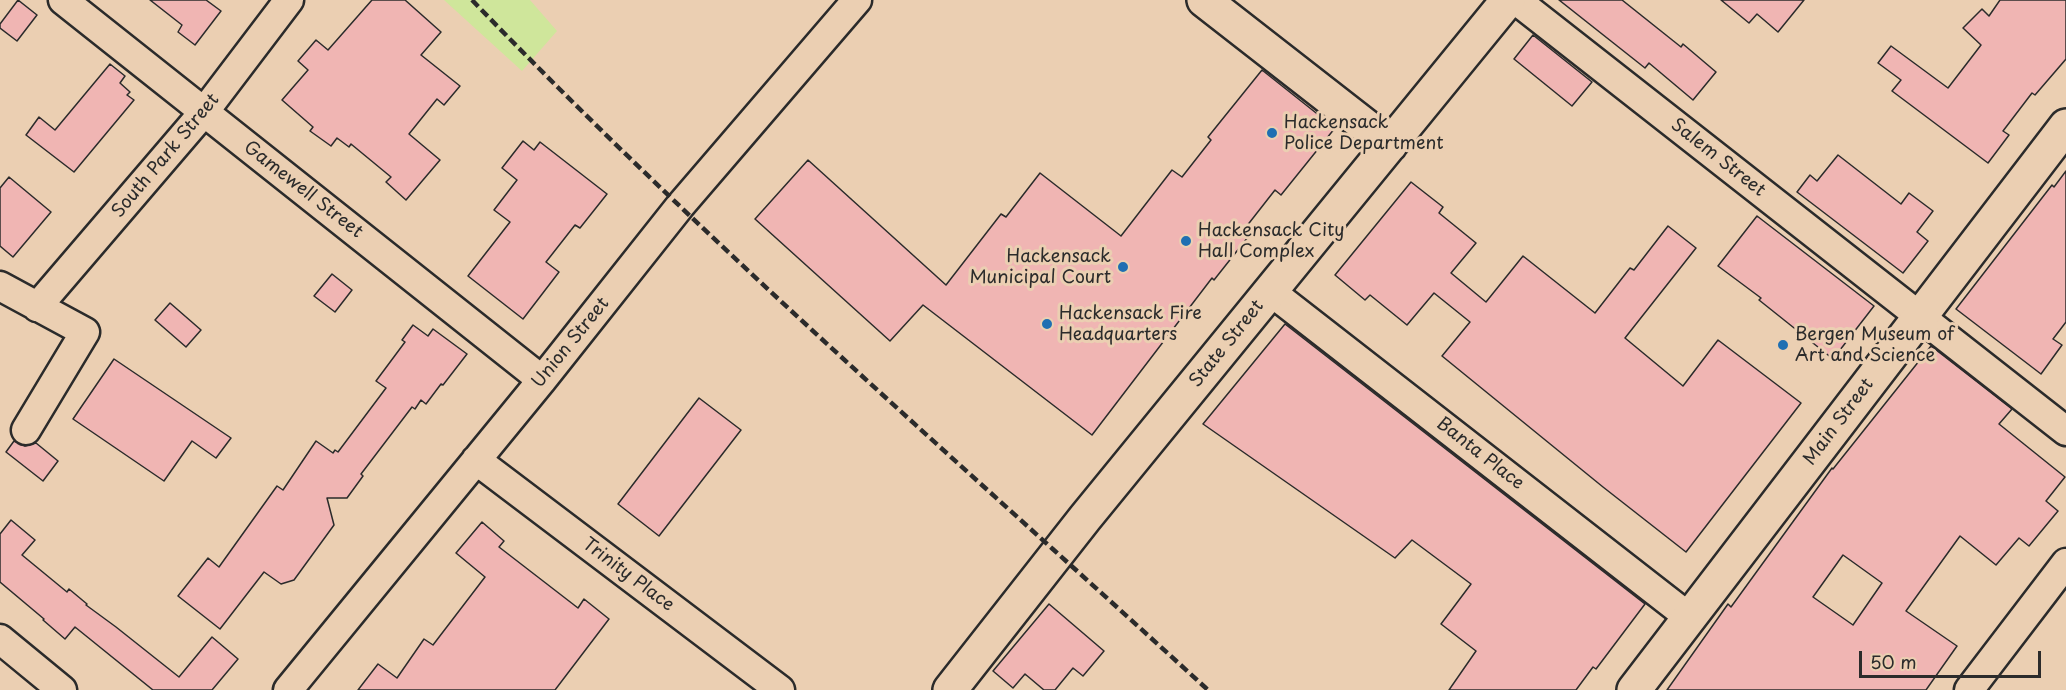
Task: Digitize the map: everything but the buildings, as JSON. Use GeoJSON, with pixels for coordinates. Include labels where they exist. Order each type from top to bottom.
{"type":"FeatureCollection","features":[{"type":"Feature","properties":{"kind":"street","name":"Gamewell Street"},"geometry":{"type":"LineString","coordinates":[[63,0],[542,380]]}},
{"type":"Feature","properties":{"kind":"street","name":"South Park Street"},"geometry":{"type":"LineString","coordinates":[[37,307],[204,112],[289,0]]}},
{"type":"Feature","properties":{"kind":"street","name":"Union Street"},"geometry":{"type":"LineString","coordinates":[[288,690],[542,380],[680,206],[857,0]]}},
{"type":"Feature","properties":{"kind":"street"},"geometry":{"type":"LineString","coordinates":[[1204,0],[1390,145]]}},
{"type":"Feature","properties":{"kind":"street","name":"State Street"},"geometry":{"type":"LineString","coordinates":[[950,690],[1058,552],[1508,0]]}},
{"type":"Feature","properties":{"kind":"street","name":"Salem Street"},"geometry":{"type":"LineString","coordinates":[[1516,0],[2066,431]]}},
{"type":"Feature","properties":{"kind":"street","name":"Main Street"},"geometry":{"type":"LineString","coordinates":[[1634,690],[2066,126]]}},
{"type":"Feature","properties":{"kind":"street"},"geometry":{"type":"LineString","coordinates":[[0,286],[84,332],[26,430]]}},
{"type":"Feature","properties":{"kind":"street","name":"Banta Place"},"geometry":{"type":"LineString","coordinates":[[1270,291],[1690,618]]}},
{"type":"Feature","properties":{"kind":"street","name":"Trinity Place"},"geometry":{"type":"LineString","coordinates":[[476,460],[780,690]]}},
{"type":"Feature","properties":{"kind":"street"},"geometry":{"type":"LineString","coordinates":[[1969,690],[2066,563]]}},
{"type":"Feature","properties":{"kind":"street"},"geometry":{"type":"LineString","coordinates":[[0,639],[62,690]]}},
{"type":"Feature","properties":{"kind":"green space"},"geometry":{"type":"Polygon","coordinates":[[[444,0],[530,0],[557,31],[522,71],[444,0]]]}},
{"type":"Feature","properties":{"kind":"railway"},"geometry":{"type":"LineString","coordinates":[[472,0],[560,90],[742,265],[1208,690]]}},
{"type":"Feature","properties":{"kind":"place","name":"Hackensack Police Department"},"geometry":{"type":"Point","coordinates":[1272,133]}},
{"type":"Feature","properties":{"kind":"place","name":"Hackensack City Hall Complex"},"geometry":{"type":"Point","coordinates":[1186,241]}},
{"type":"Feature","properties":{"kind":"place","name":"Hackensack Municipal Court"},"geometry":{"type":"Point","coordinates":[1123,267]}},
{"type":"Feature","properties":{"kind":"place","name":"Hackensack Fire Headquarters"},"geometry":{"type":"Point","coordinates":[1047,324]}},
{"type":"Feature","properties":{"kind":"place","name":"Bergen Museum of Art and Science"},"geometry":{"type":"Point","coordinates":[1783,345]}}]}
